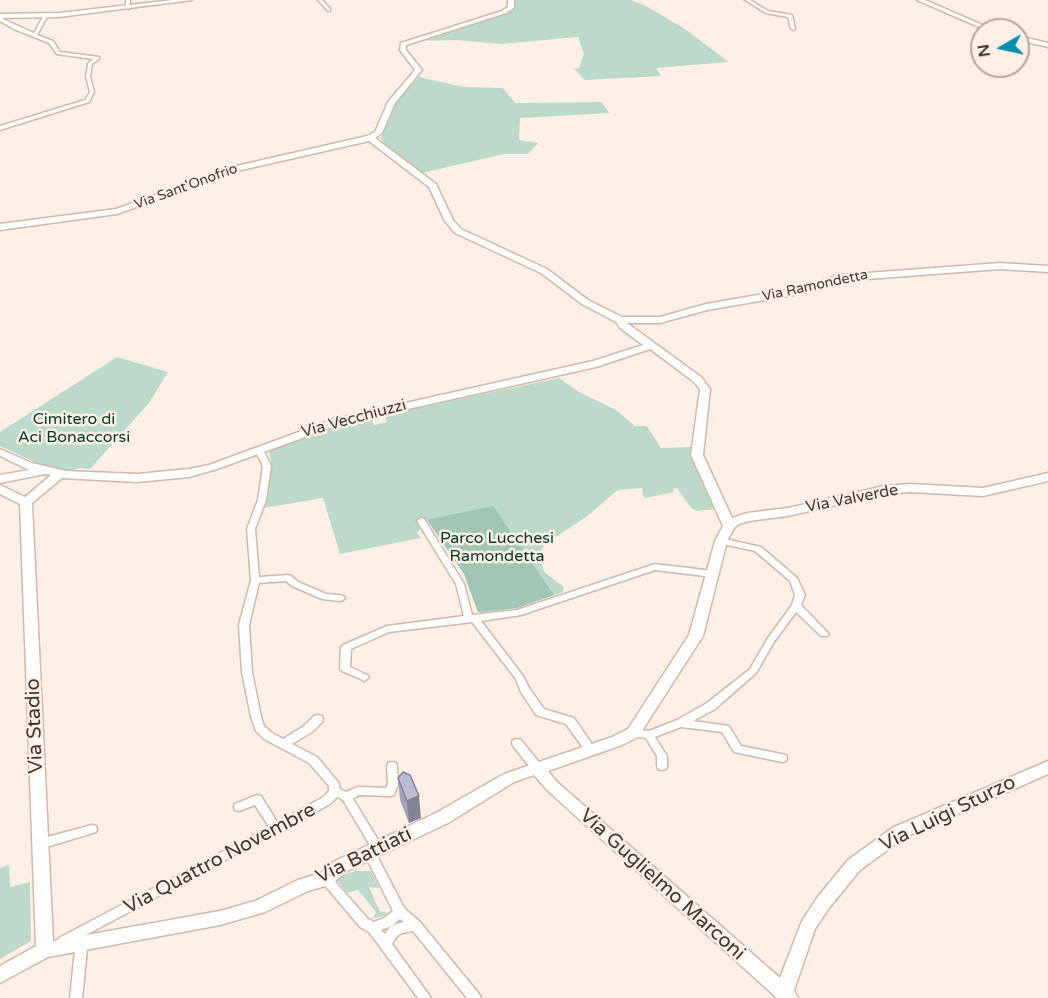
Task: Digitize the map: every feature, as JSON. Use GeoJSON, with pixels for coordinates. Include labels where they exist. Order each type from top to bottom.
{"type":"FeatureCollection","features":[{"type":"Feature","properties":{"kind":"street"},"geometry":{"type":"LineString","coordinates":[[128,0],[128,7]]}},
{"type":"Feature","properties":{"kind":"street"},"geometry":{"type":"LineString","coordinates":[[0,15],[46,16],[189,0]]}},
{"type":"Feature","properties":{"kind":"street"},"geometry":{"type":"LineString","coordinates":[[320,0],[329,10]]}},
{"type":"Feature","properties":{"kind":"street"},"geometry":{"type":"LineString","coordinates":[[511,0],[511,8],[504,12],[451,30],[416,37],[403,44],[403,50],[419,69],[392,102],[378,133],[370,138],[429,182],[439,196],[449,221],[458,231],[544,271],[585,302],[620,320],[624,326],[650,346],[697,379],[705,389],[698,455],[729,526],[721,541],[696,636],[633,733],[649,735],[681,723],[711,706],[753,671],[796,606],[799,587],[767,556],[758,549],[721,541]]}},
{"type":"Feature","properties":{"kind":"street"},"geometry":{"type":"LineString","coordinates":[[747,0],[767,12],[790,16],[793,29]]}},
{"type":"Feature","properties":{"kind":"street"},"geometry":{"type":"LineString","coordinates":[[920,0],[970,21]]}},
{"type":"Feature","properties":{"kind":"street"},"geometry":{"type":"LineString","coordinates":[[0,15],[58,14],[128,7]]}},
{"type":"Feature","properties":{"kind":"street"},"geometry":{"type":"LineString","coordinates":[[0,15],[1,20],[16,28],[51,42],[59,53],[96,57],[90,63],[88,76],[91,97],[80,104],[0,128]]}},
{"type":"Feature","properties":{"kind":"street"},"geometry":{"type":"LineString","coordinates":[[35,35],[46,16]]}},
{"type":"Feature","properties":{"kind":"street"},"geometry":{"type":"LineString","coordinates":[[1030,41],[1048,45]]}},
{"type":"Feature","properties":{"kind":"street","name":"Via Sant'Onofrio"},"geometry":{"type":"LineString","coordinates":[[0,228],[117,211],[235,169],[370,138]]}},
{"type":"Feature","properties":{"kind":"street","name":"Via Ramondetta"},"geometry":{"type":"LineString","coordinates":[[620,320],[660,320],[706,307],[794,292],[840,278],[896,271],[1017,265],[1048,269]]}},
{"type":"Feature","properties":{"kind":"street","name":"Via Vecchiuzzi"},"geometry":{"type":"LineString","coordinates":[[0,452],[28,466],[58,474],[114,478],[161,477],[213,467],[338,421],[566,372],[650,346]]}},
{"type":"Feature","properties":{"kind":"street"},"geometry":{"type":"LineString","coordinates":[[260,450],[267,466],[262,500],[251,529],[255,580],[244,625],[246,658],[260,728],[283,744],[313,760],[334,785],[335,792],[347,797],[373,849],[400,912],[416,926],[475,998]]}},
{"type":"Feature","properties":{"kind":"street"},"geometry":{"type":"LineString","coordinates":[[0,479],[45,471]]}},
{"type":"Feature","properties":{"kind":"street"},"geometry":{"type":"LineString","coordinates":[[0,489],[26,502],[58,474]]}},
{"type":"Feature","properties":{"kind":"street","name":"Via Valverde"},"geometry":{"type":"LineString","coordinates":[[729,526],[747,517],[788,512],[884,490],[910,488],[983,492],[1048,477]]}},
{"type":"Feature","properties":{"kind":"street","name":"Via Stadio"},"geometry":{"type":"LineString","coordinates":[[26,502],[45,950]]}},
{"type":"Feature","properties":{"kind":"street"},"geometry":{"type":"LineString","coordinates":[[421,521],[460,584],[472,619],[520,678],[524,689],[540,712],[570,721],[591,750]]}},
{"type":"Feature","properties":{"kind":"street"},"geometry":{"type":"LineString","coordinates":[[364,677],[345,669],[346,647],[387,629],[518,613],[656,567],[713,574]]}},
{"type":"Feature","properties":{"kind":"street"},"geometry":{"type":"LineString","coordinates":[[255,580],[288,579],[325,597],[340,598]]}},
{"type":"Feature","properties":{"kind":"street"},"geometry":{"type":"LineString","coordinates":[[796,606],[824,634]]}},
{"type":"Feature","properties":{"kind":"street"},"geometry":{"type":"LineString","coordinates":[[283,744],[308,729],[318,719]]}},
{"type":"Feature","properties":{"kind":"street"},"geometry":{"type":"LineString","coordinates":[[681,723],[725,729],[738,749],[782,758]]}},
{"type":"Feature","properties":{"kind":"street","name":"Via Battiati"},"geometry":{"type":"LineString","coordinates":[[45,950],[82,939],[242,913],[304,885],[326,879],[341,866],[373,849],[442,819],[509,778],[633,733]]}},
{"type":"Feature","properties":{"kind":"street"},"geometry":{"type":"LineString","coordinates":[[649,735],[662,756],[662,766]]}},
{"type":"Feature","properties":{"kind":"street"},"geometry":{"type":"LineString","coordinates":[[517,743],[538,769]]}},
{"type":"Feature","properties":{"kind":"street"},"geometry":{"type":"LineString","coordinates":[[347,797],[358,790],[390,792],[393,784],[392,766]]}},
{"type":"Feature","properties":{"kind":"street","name":"Via Luigi Sturzo"},"geometry":{"type":"LineString","coordinates":[[785,996],[808,926],[835,888],[870,851],[898,833],[1048,766]]}},
{"type":"Feature","properties":{"kind":"street","name":"Via Guglielmo Marconi"},"geometry":{"type":"LineString","coordinates":[[538,769],[560,794],[785,996]]}},
{"type":"Feature","properties":{"kind":"street","name":"Via Quattro Novembre"},"geometry":{"type":"LineString","coordinates":[[82,939],[326,801],[335,792]]}},
{"type":"Feature","properties":{"kind":"street"},"geometry":{"type":"LineString","coordinates":[[239,807],[256,799],[276,829]]}},
{"type":"Feature","properties":{"kind":"street"},"geometry":{"type":"LineString","coordinates":[[40,844],[92,829]]}},
{"type":"Feature","properties":{"kind":"street"},"geometry":{"type":"LineString","coordinates":[[326,879],[364,923],[373,928],[425,998]]}},
{"type":"Feature","properties":{"kind":"street"},"geometry":{"type":"LineString","coordinates":[[373,928],[388,922],[400,912]]}},
{"type":"Feature","properties":{"kind":"street"},"geometry":{"type":"LineString","coordinates":[[385,944],[393,932],[408,926],[416,926]]}},
{"type":"Feature","properties":{"kind":"street"},"geometry":{"type":"LineString","coordinates":[[76,998],[82,939]]}},
{"type":"Feature","properties":{"kind":"street"},"geometry":{"type":"LineString","coordinates":[[0,975],[45,950]]}},
{"type":"Feature","properties":{"kind":"green space"},"geometry":{"type":"Polygon","coordinates":[[[515,0],[631,0],[646,6],[685,29],[729,62],[656,68],[661,76],[585,80],[574,69],[579,68],[584,54],[578,37],[501,44],[456,40],[411,41],[450,32],[506,14],[514,9],[515,0]]]}},
{"type":"Feature","properties":{"kind":"green space"},"geometry":{"type":"Polygon","coordinates":[[[419,77],[464,87],[503,88],[515,103],[602,102],[609,113],[520,118],[519,140],[538,143],[528,154],[504,154],[422,173],[387,148],[381,138],[395,103],[419,77]]]}},
{"type":"Feature","properties":{"kind":"green space","name":"Cimitero di Aci Bonaccorsi"},"geometry":{"type":"Polygon","coordinates":[[[117,357],[168,372],[149,403],[90,469],[79,468],[68,472],[35,462],[0,446],[0,432],[117,357]]]}},
{"type":"Feature","properties":{"kind":"green space","name":"Parco Lucchesi Ramondetta"},"geometry":{"type":"Polygon","coordinates":[[[559,378],[579,392],[616,410],[635,426],[647,426],[661,448],[691,447],[694,463],[715,509],[697,511],[691,508],[677,488],[673,489],[674,492],[646,498],[643,496],[642,488],[618,490],[586,517],[544,545],[540,554],[544,572],[564,587],[563,592],[517,608],[482,613],[478,612],[464,574],[427,520],[419,522],[423,527],[417,532],[421,538],[340,554],[323,498],[264,508],[271,463],[269,451],[324,430],[371,418],[374,425],[387,422],[384,415],[559,378]]]}},
{"type":"Feature","properties":{"kind":"green space","name":"Parco Lucchesi Ramondetta"},"geometry":{"type":"Polygon","coordinates":[[[493,506],[554,595],[517,608],[478,612],[464,574],[427,520],[493,506]]]}},
{"type":"Feature","properties":{"kind":"green space"},"geometry":{"type":"Polygon","coordinates":[[[9,865],[10,887],[30,882],[31,941],[0,959],[0,868],[9,865]]]}},
{"type":"Feature","properties":{"kind":"green space"},"geometry":{"type":"Polygon","coordinates":[[[355,871],[371,871],[379,888],[369,887],[376,903],[380,911],[392,914],[373,918],[376,912],[358,890],[347,893],[338,881],[341,876],[355,871]]]}},
{"type":"Feature","properties":{"kind":"building"},"geometry":{"type":"Polygon","coordinates":[[[403,772],[410,775],[419,796],[407,801],[398,778],[403,772]]]}}]}
